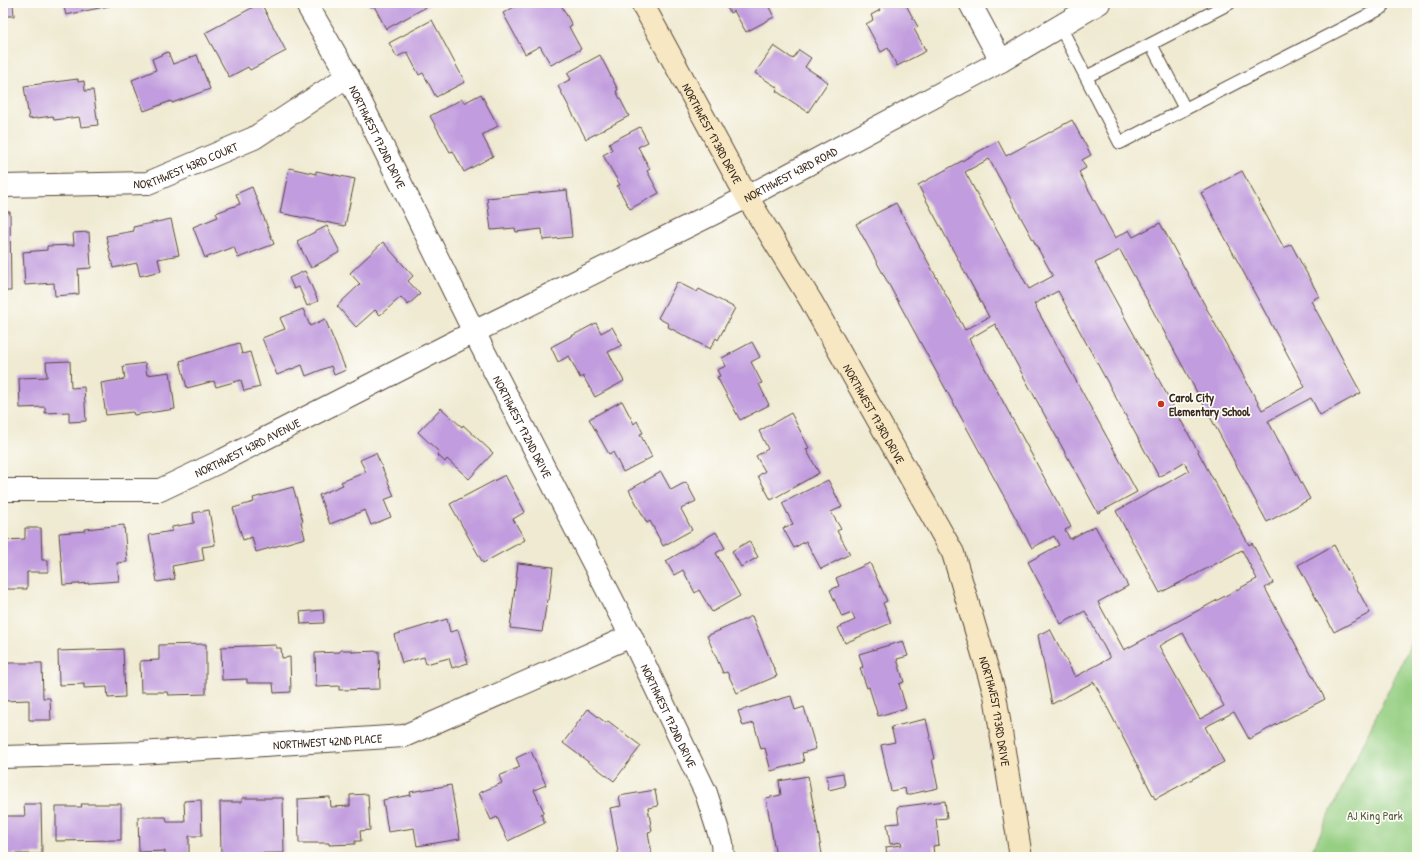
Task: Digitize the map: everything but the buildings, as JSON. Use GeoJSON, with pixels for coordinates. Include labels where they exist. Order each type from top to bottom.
{"type":"FeatureCollection","features":[{"type":"Feature","properties":{"kind":"street","name":"NORTHWEST 172ND DRIVE"},"geometry":{"type":"LineString","coordinates":[[306,3],[348,76],[474,332],[631,636],[706,793],[722,843],[723,857]]}},
{"type":"Feature","properties":{"kind":"street","name":"NORTHWEST 173RD DRIVE"},"geometry":{"type":"LineString","coordinates":[[642,3],[747,197],[811,301],[953,553],[995,695],[1021,857]]}},
{"type":"Feature","properties":{"kind":"street"},"geometry":{"type":"LineString","coordinates":[[970,3],[1001,60]]}},
{"type":"Feature","properties":{"kind":"street","name":"NORTHWEST 43RD ROAD"},"geometry":{"type":"LineString","coordinates":[[474,332],[747,197],[1001,60],[1099,3]]}},
{"type":"Feature","properties":{"kind":"street","name":"NORTHWEST 43RD COURT"},"geometry":{"type":"LineString","coordinates":[[3,186],[148,183],[254,138],[348,76]]}},
{"type":"Feature","properties":{"kind":"street","name":"NORTHWEST 43RD AVENUE"},"geometry":{"type":"LineString","coordinates":[[3,490],[160,490],[223,460],[474,332]]}},
{"type":"Feature","properties":{"kind":"street","name":"NORTHWEST 42ND PLACE"},"geometry":{"type":"LineString","coordinates":[[3,757],[148,752],[404,736],[631,636]]}},
{"type":"Feature","properties":{"kind":"lane"},"geometry":{"type":"LineString","coordinates":[[1086,77],[1230,3]]}},
{"type":"Feature","properties":{"kind":"lane"},"geometry":{"type":"LineString","coordinates":[[1060,26],[1120,143],[1382,8],[1380,3]]}},
{"type":"Feature","properties":{"kind":"lane"},"geometry":{"type":"LineString","coordinates":[[1151,44],[1185,109]]}},
{"type":"Feature","properties":{"kind":"green space","name":"AJ King Park"},"geometry":{"type":"Polygon","coordinates":[[[1417,631],[1417,857],[1309,857],[1417,631]]]}},
{"type":"Feature","properties":{"kind":"place","name":"Carol City Elementary School"},"geometry":{"type":"Point","coordinates":[1161,404]}}]}
